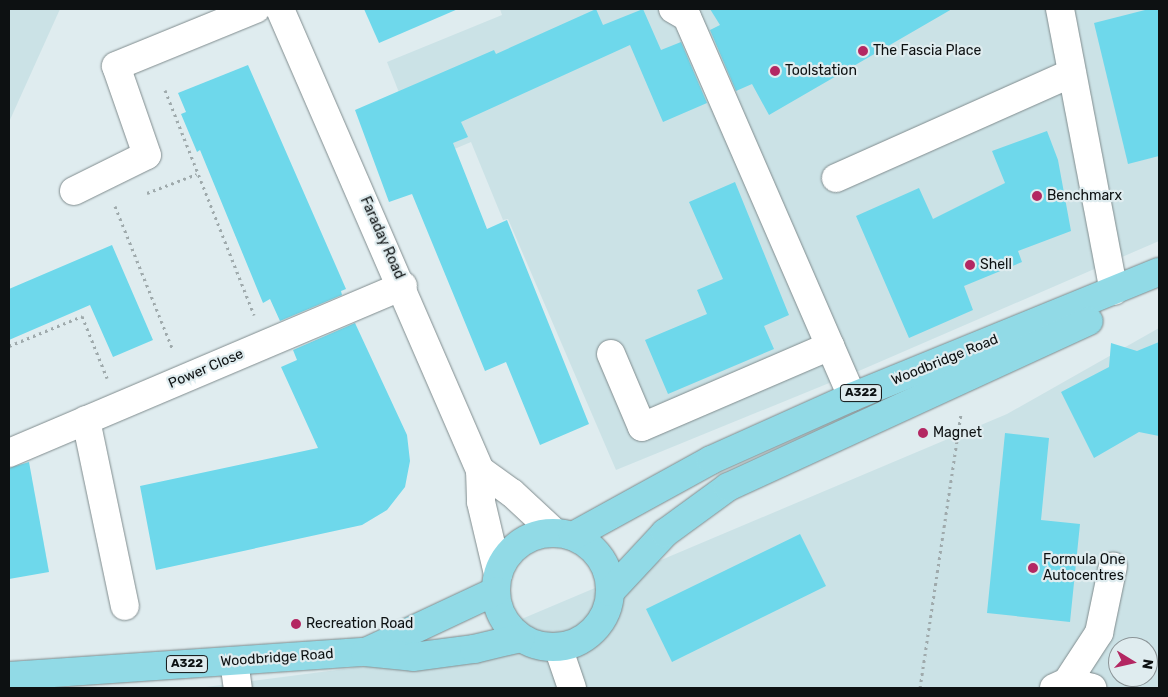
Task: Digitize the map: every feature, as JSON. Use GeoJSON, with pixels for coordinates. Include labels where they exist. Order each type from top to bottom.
{"type":"FeatureCollection","features":[{"type":"Feature","properties":{"kind":"main road","name":"Woodbridge Road"},"geometry":{"type":"LineString","coordinates":[[563,534],[711,460],[852,397],[1159,272]]}},
{"type":"Feature","properties":{"kind":"main road","name":"Woodbridge Road"},"geometry":{"type":"LineString","coordinates":[[610,592],[665,533],[728,487],[967,375],[1159,291]]}},
{"type":"Feature","properties":{"kind":"main road","name":"Woodbridge Road"},"geometry":{"type":"LineString","coordinates":[[563,534],[588,544],[601,558],[608,574],[610,592],[608,608],[589,635],[558,647],[539,646],[522,638],[508,625],[499,608],[497,582],[506,559],[519,546],[535,535],[563,534]]}},
{"type":"Feature","properties":{"kind":"main road","name":"Woodbridge Road"},"geometry":{"type":"LineString","coordinates":[[365,652],[497,582]]}},
{"type":"Feature","properties":{"kind":"main road","name":"Woodbridge Road"},"geometry":{"type":"LineString","coordinates":[[9,676],[365,652],[414,657],[474,649],[522,638]]}},
{"type":"Feature","properties":{"kind":"street"},"geometry":{"type":"LineString","coordinates":[[74,191],[147,155],[116,66],[256,9]]}},
{"type":"Feature","properties":{"kind":"street","name":"Faraday Road"},"geometry":{"type":"LineString","coordinates":[[280,9],[403,286],[480,470],[480,502],[497,582]]}},
{"type":"Feature","properties":{"kind":"street"},"geometry":{"type":"LineString","coordinates":[[673,9],[687,17],[852,397]]}},
{"type":"Feature","properties":{"kind":"street"},"geometry":{"type":"LineString","coordinates":[[1060,9],[1114,291]]}},
{"type":"Feature","properties":{"kind":"street"},"geometry":{"type":"LineString","coordinates":[[836,178],[1072,73]]}},
{"type":"Feature","properties":{"kind":"street","name":"Power Close"},"geometry":{"type":"LineString","coordinates":[[9,453],[403,286]]}},
{"type":"Feature","properties":{"kind":"street"},"geometry":{"type":"LineString","coordinates":[[611,354],[642,427],[830,346]]}},
{"type":"Feature","properties":{"kind":"street"},"geometry":{"type":"LineString","coordinates":[[86,420],[125,606]]}},
{"type":"Feature","properties":{"kind":"street"},"geometry":{"type":"LineString","coordinates":[[480,470],[563,534]]}},
{"type":"Feature","properties":{"kind":"street"},"geometry":{"type":"LineString","coordinates":[[1071,686],[1098,633],[1113,566]]}},
{"type":"Feature","properties":{"kind":"street"},"geometry":{"type":"LineString","coordinates":[[558,647],[572,688]]}},
{"type":"Feature","properties":{"kind":"street"},"geometry":{"type":"LineString","coordinates":[[234,661],[238,688]]}},
{"type":"Feature","properties":{"kind":"path"},"geometry":{"type":"LineString","coordinates":[[165,90],[266,344]]}},
{"type":"Feature","properties":{"kind":"path"},"geometry":{"type":"LineString","coordinates":[[142,195],[197,174]]}},
{"type":"Feature","properties":{"kind":"path"},"geometry":{"type":"LineString","coordinates":[[124,202],[114,206],[185,378]]}},
{"type":"Feature","properties":{"kind":"path"},"geometry":{"type":"LineString","coordinates":[[9,346],[82,316],[119,406]]}},
{"type":"Feature","properties":{"kind":"path"},"geometry":{"type":"LineString","coordinates":[[920,688],[967,375]]}},
{"type":"Feature","properties":{"kind":"shaded area"},"geometry":{"type":"Polygon","coordinates":[[[9,9],[60,9],[9,122],[9,9]]]}},
{"type":"Feature","properties":{"kind":"shaded area"},"geometry":{"type":"Polygon","coordinates":[[[500,9],[1159,9],[1159,241],[861,370],[616,470],[508,219],[503,220],[471,142],[426,161],[387,62],[502,15],[500,9]]]}},
{"type":"Feature","properties":{"kind":"shaded area"},"geometry":{"type":"Polygon","coordinates":[[[1159,328],[1159,688],[198,688],[429,658],[1007,414],[1159,328]]]}},
{"type":"Feature","properties":{"kind":"building"},"geometry":{"type":"Polygon","coordinates":[[[364,9],[458,9],[379,43],[364,9]]]}},
{"type":"Feature","properties":{"kind":"building"},"geometry":{"type":"Polygon","coordinates":[[[596,9],[603,25],[643,9],[661,50],[681,42],[707,103],[663,122],[630,45],[461,122],[468,137],[453,143],[487,229],[507,220],[589,424],[540,445],[506,362],[485,371],[412,194],[389,202],[355,110],[494,50],[496,54],[596,9]]]}},
{"type":"Feature","properties":{"kind":"building"},"geometry":{"type":"Polygon","coordinates":[[[710,9],[952,9],[769,115],[752,84],[736,91],[710,30],[720,25],[710,9]]]}},
{"type":"Feature","properties":{"kind":"building"},"geometry":{"type":"Polygon","coordinates":[[[1149,9],[1159,9],[1159,156],[1128,164],[1094,23],[1149,9]]]}},
{"type":"Feature","properties":{"kind":"building"},"geometry":{"type":"Polygon","coordinates":[[[248,65],[346,289],[341,291],[342,295],[280,321],[270,299],[263,303],[200,150],[197,152],[181,114],[186,112],[178,93],[248,65]]]}},
{"type":"Feature","properties":{"kind":"building"},"geometry":{"type":"Polygon","coordinates":[[[1047,131],[1058,160],[1071,231],[1018,251],[1022,262],[964,286],[973,310],[909,338],[856,216],[919,188],[933,219],[1005,183],[992,151],[1047,131]]]}},
{"type":"Feature","properties":{"kind":"building"},"geometry":{"type":"Polygon","coordinates":[[[735,182],[789,315],[764,326],[774,349],[668,394],[645,340],[707,314],[697,290],[723,279],[689,202],[735,182]]]}},
{"type":"Feature","properties":{"kind":"building"},"geometry":{"type":"Polygon","coordinates":[[[112,245],[153,340],[113,357],[90,305],[9,340],[9,289],[112,245]]]}},
{"type":"Feature","properties":{"kind":"building"},"geometry":{"type":"Polygon","coordinates":[[[355,323],[407,435],[410,461],[405,487],[387,510],[362,525],[156,570],[140,486],[318,448],[281,367],[297,360],[293,350],[355,323]]]}},
{"type":"Feature","properties":{"kind":"building"},"geometry":{"type":"Polygon","coordinates":[[[1159,342],[1159,436],[1139,432],[1094,458],[1061,392],[1109,367],[1111,343],[1137,351],[1159,342]]]}},
{"type":"Feature","properties":{"kind":"building","name":"Formula One Autocentres"},"geometry":{"type":"Polygon","coordinates":[[[1005,433],[1049,438],[1041,520],[1080,524],[1070,622],[987,613],[1005,433]]]}},
{"type":"Feature","properties":{"kind":"building"},"geometry":{"type":"Polygon","coordinates":[[[29,462],[49,572],[9,579],[9,468],[29,462]]]}},
{"type":"Feature","properties":{"kind":"building"},"geometry":{"type":"Polygon","coordinates":[[[800,534],[826,586],[672,662],[646,609],[800,534]]]}},
{"type":"Feature","properties":{"kind":"place","name":"The Fascia Place"},"geometry":{"type":"Point","coordinates":[863,51]}},
{"type":"Feature","properties":{"kind":"place","name":"Toolstation"},"geometry":{"type":"Point","coordinates":[775,71]}},
{"type":"Feature","properties":{"kind":"place","name":"Benchmarx"},"geometry":{"type":"Point","coordinates":[1037,196]}},
{"type":"Feature","properties":{"kind":"place","name":"Shell"},"geometry":{"type":"Point","coordinates":[970,265]}},
{"type":"Feature","properties":{"kind":"place","name":"Magnet"},"geometry":{"type":"Point","coordinates":[923,433]}},
{"type":"Feature","properties":{"kind":"place","name":"Formula One Autocentres"},"geometry":{"type":"Point","coordinates":[1033,568]}},
{"type":"Feature","properties":{"kind":"place","name":"Recreation Road"},"geometry":{"type":"Point","coordinates":[296,624]}}]}
